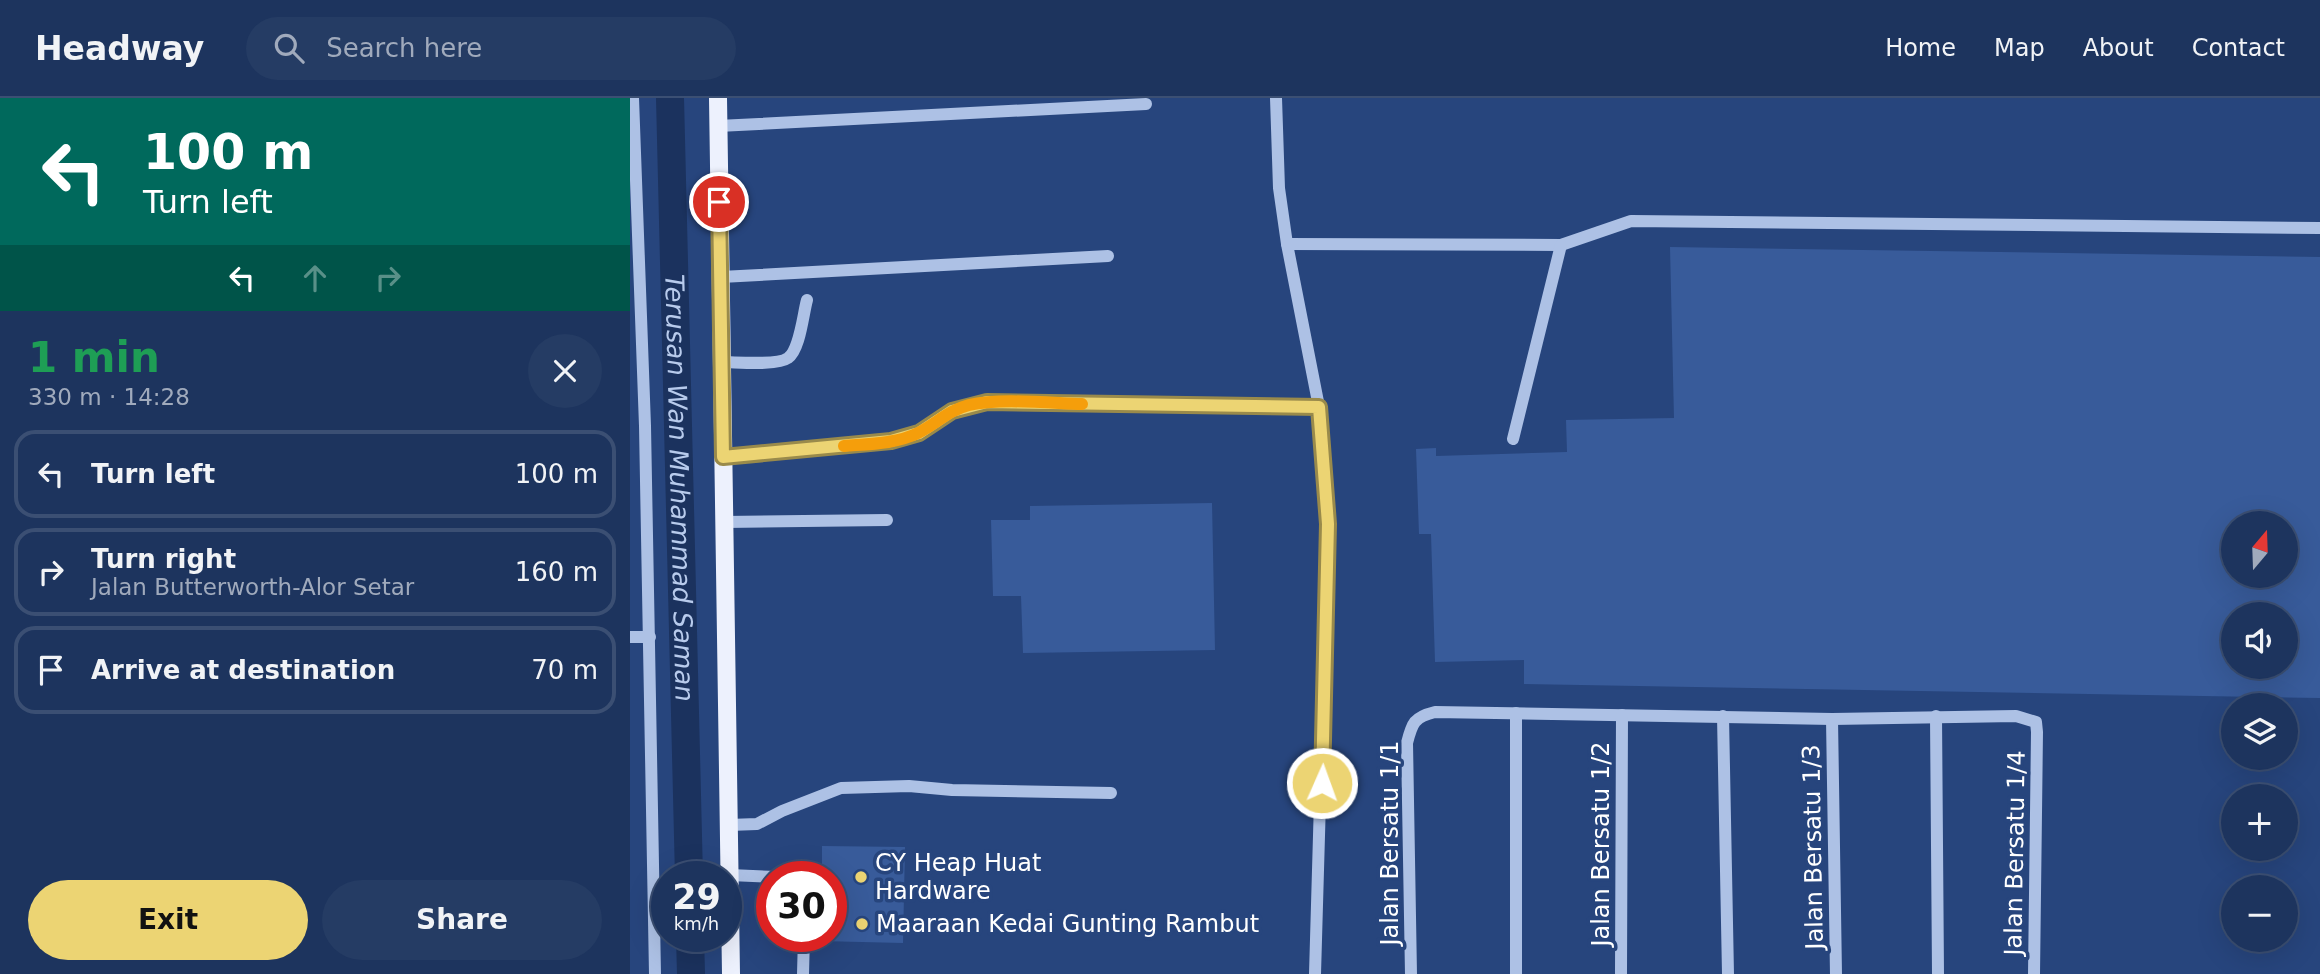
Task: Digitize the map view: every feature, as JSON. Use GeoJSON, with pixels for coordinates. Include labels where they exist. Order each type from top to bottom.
{"type":"FeatureCollection","features":[{"type":"Feature","properties":{"kind":"main road"},"geometry":{"type":"LineString","coordinates":[[718,98],[730,861]]}},
{"type":"Feature","properties":{"kind":"main road"},"geometry":{"type":"LineString","coordinates":[[731,952],[731,974]]}},
{"type":"Feature","properties":{"kind":"street"},"geometry":{"type":"LineString","coordinates":[[633,98],[632,148],[645,426],[655,974]]}},
{"type":"Feature","properties":{"kind":"street"},"geometry":{"type":"LineString","coordinates":[[1276,98],[1279,188],[1287,244],[1319,407],[1328,524],[1315,974]]}},
{"type":"Feature","properties":{"kind":"street"},"geometry":{"type":"LineString","coordinates":[[718,126],[1146,104]]}},
{"type":"Feature","properties":{"kind":"street"},"geometry":{"type":"LineString","coordinates":[[1287,244],[1561,245],[1631,221],[2320,228]]}},
{"type":"Feature","properties":{"kind":"street"},"geometry":{"type":"LineString","coordinates":[[1513,439],[1561,245]]}},
{"type":"Feature","properties":{"kind":"street"},"geometry":{"type":"LineString","coordinates":[[721,277],[1108,256]]}},
{"type":"Feature","properties":{"kind":"street"},"geometry":{"type":"LineString","coordinates":[[722,362],[780,361],[790,357],[796,347],[807,300]]}},
{"type":"Feature","properties":{"kind":"street"},"geometry":{"type":"LineString","coordinates":[[723,457],[891,441],[919,433],[952,411],[987,402],[1319,407]]}},
{"type":"Feature","properties":{"kind":"street"},"geometry":{"type":"LineString","coordinates":[[724,522],[887,520]]}},
{"type":"Feature","properties":{"kind":"street"},"geometry":{"type":"LineString","coordinates":[[630,637],[650,637]]}},
{"type":"Feature","properties":{"kind":"street","name":"Jalan Bersatu 1/1"},"geometry":{"type":"LineString","coordinates":[[1411,974],[1407,743],[1411,726],[1421,716],[1435,712],[1516,713]]}},
{"type":"Feature","properties":{"kind":"street"},"geometry":{"type":"LineString","coordinates":[[1516,974],[1516,713],[1832,719],[1936,716],[1938,974]]}},
{"type":"Feature","properties":{"kind":"street","name":"Jalan Bersatu 1/2"},"geometry":{"type":"LineString","coordinates":[[1621,974],[1622,715]]}},
{"type":"Feature","properties":{"kind":"street"},"geometry":{"type":"LineString","coordinates":[[1724,716],[1728,974]]}},
{"type":"Feature","properties":{"kind":"street","name":"Jalan Bersatu 1/4"},"geometry":{"type":"LineString","coordinates":[[1936,716],[2016,716],[2036,722],[2034,974]]}},
{"type":"Feature","properties":{"kind":"street","name":"Jalan Bersatu 1/3"},"geometry":{"type":"LineString","coordinates":[[1832,719],[1836,974]]}},
{"type":"Feature","properties":{"kind":"street"},"geometry":{"type":"LineString","coordinates":[[729,825],[757,824],[782,811],[841,788],[909,786],[952,790],[1111,793]]}},
{"type":"Feature","properties":{"kind":"street"},"geometry":{"type":"LineString","coordinates":[[803,974],[804,952]]}},
{"type":"Feature","properties":{"kind":"building"},"geometry":{"type":"Polygon","coordinates":[[[1670,247],[2320,257],[2320,698],[2298,698],[2298,693],[2221,693],[2221,696],[1524,684],[1524,660],[1435,662],[1431,534],[1419,534],[1416,449],[1436,448],[1436,456],[1567,452],[1566,420],[1674,418],[1670,247]]]}},
{"type":"Feature","properties":{"kind":"building"},"geometry":{"type":"Polygon","coordinates":[[[1212,503],[1215,650],[1023,653],[1021,596],[993,596],[991,520],[1030,520],[1030,506],[1212,503]]]}},
{"type":"Feature","properties":{"kind":"building"},"geometry":{"type":"Polygon","coordinates":[[[822,846],[905,847],[903,943],[847,942],[847,861],[822,861],[822,846]]]}},
{"type":"Feature","properties":{"kind":"waterway","name":"Terusan Wan Muhammad Saman"},"geometry":{"type":"LineString","coordinates":[[670,98],[689,861]]}},
{"type":"Feature","properties":{"kind":"waterway","name":"Terusan Wan Muhammad Saman"},"geometry":{"type":"LineString","coordinates":[[690,952],[691,974]]}},
{"type":"Feature","properties":{"kind":"slow traffic"},"geometry":{"type":"LineString","coordinates":[[844,446],[905,438],[919,433],[952,411],[987,402],[1082,404]]}},
{"type":"Feature","properties":{"kind":"place","name":"CY Heap Huat Hardware"},"geometry":{"type":"Point","coordinates":[861,877]}},
{"type":"Feature","properties":{"kind":"place","name":"Maaraan Kedai Gunting Rambut"},"geometry":{"type":"Point","coordinates":[862,924]}},
{"type":"Feature","properties":{"kind":"route"},"geometry":{"type":"LineString","coordinates":[[719,202],[723,457],[891,441],[919,433],[952,411],[987,402],[1319,407],[1328,524],[1322,783]]}}]}
